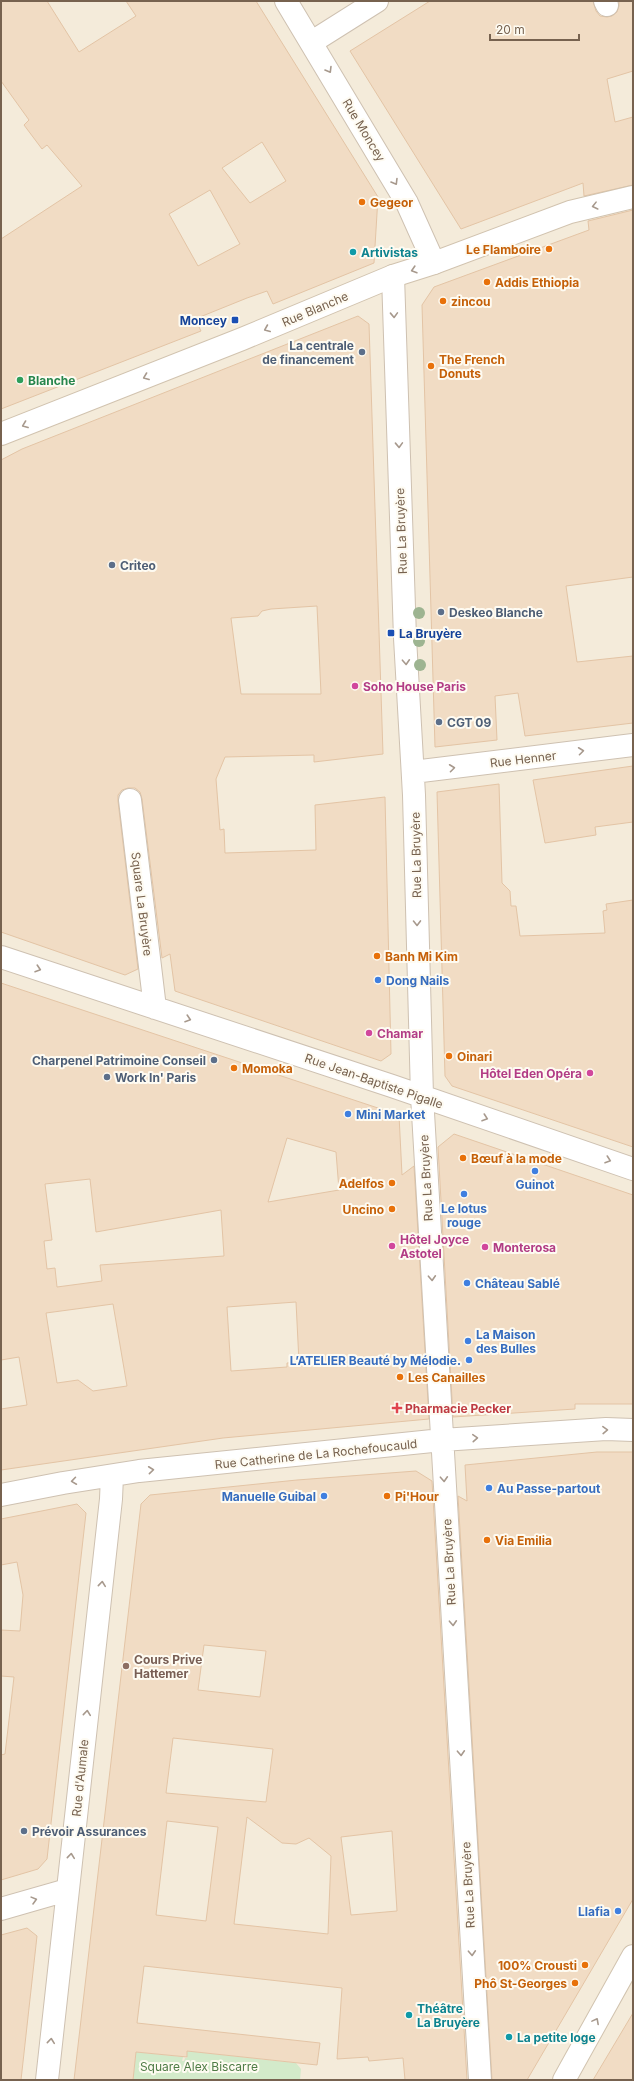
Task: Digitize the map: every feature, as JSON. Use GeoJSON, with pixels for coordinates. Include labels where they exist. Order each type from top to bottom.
{"type":"FeatureCollection","features":[{"type":"Feature","properties":{"kind":"street","name":"Rue Moncey"},"geometry":{"type":"LineString","coordinates":[[286,1],[407,202],[434,264]]}},
{"type":"Feature","properties":{"kind":"street"},"geometry":{"type":"LineString","coordinates":[[312,42],[378,1]]}},
{"type":"Feature","properties":{"kind":"street","name":"Rue Blanche"},"geometry":{"type":"LineString","coordinates":[[1,434],[242,340],[393,276],[434,264],[570,212],[633,197]]}},
{"type":"Feature","properties":{"kind":"street","name":"Rue La Bruyère"},"geometry":{"type":"LineString","coordinates":[[393,276],[405,631],[413,772],[422,1096],[480,2080]]}},
{"type":"Feature","properties":{"kind":"street","name":"Rue Henner"},"geometry":{"type":"LineString","coordinates":[[413,772],[633,745]]}},
{"type":"Feature","properties":{"kind":"street","name":"Square La Bruyère"},"geometry":{"type":"LineString","coordinates":[[130,800],[155,1008]]}},
{"type":"Feature","properties":{"kind":"street","name":"Rue Jean-Baptiste Pigalle"},"geometry":{"type":"LineString","coordinates":[[1,957],[422,1096],[633,1169]]}},
{"type":"Feature","properties":{"kind":"street","name":"Rue Catherine de La Rochefoucauld"},"geometry":{"type":"LineString","coordinates":[[1,1495],[112,1476],[442,1440],[606,1429],[633,1430]]}},
{"type":"Feature","properties":{"kind":"street","name":"Rue d'Aumale"},"geometry":{"type":"LineString","coordinates":[[47,2080],[111,1499],[112,1476]]}},
{"type":"Feature","properties":{"kind":"street"},"geometry":{"type":"LineString","coordinates":[[1,1909],[68,1890]]}},
{"type":"Feature","properties":{"kind":"street"},"geometry":{"type":"LineString","coordinates":[[564,2080],[633,1956]]}},
{"type":"Feature","properties":{"kind":"shaded area"},"geometry":{"type":"Polygon","coordinates":[[[1,1],[633,1],[633,2080],[1,2080],[1,1]]]}},
{"type":"Feature","properties":{"kind":"green space","name":"Square Alex Biscarre"},"geometry":{"type":"Polygon","coordinates":[[[187,2051],[296,2063],[301,2069],[300,2080],[133,2080],[136,2052],[183,2057],[182,2061],[184,2061],[185,2058],[187,2058],[187,2051]]]}},
{"type":"Feature","properties":{"kind":"building"},"geometry":{"type":"Polygon","coordinates":[[[1,1],[47,1],[79,52],[136,16],[126,1],[256,1],[378,197],[374,263],[273,304],[267,291],[247,298],[195,319],[201,331],[1,409],[1,239],[82,186],[47,145],[42,149],[24,125],[29,120],[1,81],[1,1]],[[262,142],[222,168],[250,203],[286,181],[262,142]],[[210,190],[169,214],[198,266],[240,244],[210,190]]]}},
{"type":"Feature","properties":{"kind":"building"},"geometry":{"type":"Polygon","coordinates":[[[430,1],[593,1],[596,11],[600,16],[607,17],[612,16],[617,12],[619,1],[633,1],[633,71],[607,79],[615,122],[633,117],[633,185],[584,196],[583,183],[461,229],[350,51],[430,1]]]}},
{"type":"Feature","properties":{"kind":"building"},"geometry":{"type":"Polygon","coordinates":[[[633,210],[633,577],[566,586],[577,662],[633,656],[633,723],[525,736],[518,693],[495,696],[497,740],[435,747],[422,305],[434,287],[589,230],[588,221],[633,210]]]}},
{"type":"Feature","properties":{"kind":"building"},"geometry":{"type":"Polygon","coordinates":[[[358,316],[369,324],[383,754],[314,762],[314,755],[225,757],[216,779],[220,830],[224,829],[225,853],[316,850],[315,805],[385,797],[391,1054],[381,1061],[175,991],[170,954],[162,958],[142,799],[140,792],[135,788],[122,790],[118,795],[118,801],[138,969],[125,975],[1,932],[1,460],[22,449],[358,316]],[[317,606],[271,609],[262,611],[258,616],[231,618],[241,694],[321,694],[317,606]]]}},
{"type":"Feature","properties":{"kind":"building"},"geometry":{"type":"Polygon","coordinates":[[[633,766],[633,822],[595,827],[596,835],[545,843],[533,780],[633,766]]]}},
{"type":"Feature","properties":{"kind":"building"},"geometry":{"type":"Polygon","coordinates":[[[499,784],[502,883],[510,891],[511,906],[516,906],[520,936],[605,933],[603,911],[607,910],[606,904],[633,900],[633,1147],[452,1086],[445,1076],[437,792],[499,784]]]}},
{"type":"Feature","properties":{"kind":"building"},"geometry":{"type":"Polygon","coordinates":[[[1,983],[399,1115],[402,1175],[414,1166],[429,1419],[223,1438],[1,1470],[1,1409],[27,1405],[19,1357],[1,1360],[1,983]],[[287,1138],[268,1202],[339,1190],[336,1152],[287,1138]],[[90,1179],[45,1184],[52,1240],[44,1241],[47,1269],[55,1268],[57,1287],[102,1281],[100,1265],[224,1256],[221,1210],[96,1232],[90,1179]],[[296,1302],[227,1307],[231,1371],[287,1367],[287,1363],[299,1362],[296,1302]],[[113,1304],[46,1313],[57,1383],[78,1380],[93,1391],[127,1386],[113,1304]]]}},
{"type":"Feature","properties":{"kind":"building"},"geometry":{"type":"Polygon","coordinates":[[[454,1134],[633,1195],[633,1404],[575,1404],[575,1409],[453,1417],[438,1147],[454,1134]]]}},
{"type":"Feature","properties":{"kind":"building"},"geometry":{"type":"Polygon","coordinates":[[[597,1452],[633,1452],[633,1899],[527,2080],[492,2080],[458,1496],[467,1501],[465,1465],[597,1452]]]}},
{"type":"Feature","properties":{"kind":"building"},"geometry":{"type":"Polygon","coordinates":[[[416,1471],[432,1481],[467,2080],[405,2080],[403,2058],[369,2061],[368,2057],[337,2059],[342,1988],[144,1966],[137,2023],[320,2043],[317,2065],[187,2051],[187,2057],[136,2052],[133,2080],[74,2080],[141,1504],[150,1495],[297,1480],[416,1471]],[[204,1645],[198,1690],[260,1697],[266,1651],[204,1645]],[[173,1738],[166,1793],[266,1802],[273,1749],[173,1738]],[[247,1817],[234,1924],[328,1934],[331,1856],[309,1838],[296,1844],[282,1843],[247,1817]],[[167,1821],[156,1915],[206,1921],[218,1827],[167,1821]],[[392,1831],[341,1837],[351,1915],[397,1911],[392,1831]]]}},
{"type":"Feature","properties":{"kind":"building"},"geometry":{"type":"Polygon","coordinates":[[[77,1504],[86,1513],[47,1859],[38,1869],[1,1880],[1,1755],[5,1754],[14,1677],[1,1676],[1,1630],[20,1631],[23,1595],[17,1562],[1,1565],[1,1519],[77,1504]]]}},
{"type":"Feature","properties":{"kind":"building"},"geometry":{"type":"Polygon","coordinates":[[[27,1928],[37,1936],[21,2080],[1,2080],[1,1935],[27,1928]]]}},
{"type":"Feature","properties":{"kind":"building"},"geometry":{"type":"Polygon","coordinates":[[[633,2013],[633,2080],[593,2080],[633,2013]]]}},
{"type":"Feature","properties":{"kind":"place","name":"Gegeor"},"geometry":{"type":"Point","coordinates":[362,202]}},
{"type":"Feature","properties":{"kind":"place","name":"Le Flamboire"},"geometry":{"type":"Point","coordinates":[549,249]}},
{"type":"Feature","properties":{"kind":"place","name":"Artivistas"},"geometry":{"type":"Point","coordinates":[353,252]}},
{"type":"Feature","properties":{"kind":"place","name":"Addis Ethiopia"},"geometry":{"type":"Point","coordinates":[487,282]}},
{"type":"Feature","properties":{"kind":"place","name":"zincou"},"geometry":{"type":"Point","coordinates":[443,301]}},
{"type":"Feature","properties":{"kind":"place","name":"Moncey"},"geometry":{"type":"Point","coordinates":[235,320]}},
{"type":"Feature","properties":{"kind":"place","name":"La centrale de financement"},"geometry":{"type":"Point","coordinates":[362,352]}},
{"type":"Feature","properties":{"kind":"place","name":"The French Donuts"},"geometry":{"type":"Point","coordinates":[431,366]}},
{"type":"Feature","properties":{"kind":"place","name":"Blanche"},"geometry":{"type":"Point","coordinates":[20,380]}},
{"type":"Feature","properties":{"kind":"place","name":"Criteo"},"geometry":{"type":"Point","coordinates":[112,565]}},
{"type":"Feature","properties":{"kind":"place","name":"Deskeo Blanche"},"geometry":{"type":"Point","coordinates":[441,612]}},
{"type":"Feature","properties":{"kind":"place","name":"La Bruyère"},"geometry":{"type":"Point","coordinates":[391,633]}},
{"type":"Feature","properties":{"kind":"place","name":"Soho House Paris"},"geometry":{"type":"Point","coordinates":[355,686]}},
{"type":"Feature","properties":{"kind":"place","name":"CGT 09"},"geometry":{"type":"Point","coordinates":[439,722]}},
{"type":"Feature","properties":{"kind":"place","name":"Banh Mi Kim"},"geometry":{"type":"Point","coordinates":[377,956]}},
{"type":"Feature","properties":{"kind":"place","name":"Dong Nails"},"geometry":{"type":"Point","coordinates":[378,980]}},
{"type":"Feature","properties":{"kind":"place","name":"Chamar"},"geometry":{"type":"Point","coordinates":[369,1033]}},
{"type":"Feature","properties":{"kind":"place","name":"Oinari"},"geometry":{"type":"Point","coordinates":[449,1056]}},
{"type":"Feature","properties":{"kind":"place","name":"Charpenel Patrimoine Conseil"},"geometry":{"type":"Point","coordinates":[214,1060]}},
{"type":"Feature","properties":{"kind":"place","name":"Momoka"},"geometry":{"type":"Point","coordinates":[234,1068]}},
{"type":"Feature","properties":{"kind":"place","name":"Hôtel Eden Opéra"},"geometry":{"type":"Point","coordinates":[590,1073]}},
{"type":"Feature","properties":{"kind":"place","name":"Work In' Paris"},"geometry":{"type":"Point","coordinates":[107,1077]}},
{"type":"Feature","properties":{"kind":"place","name":"Mini Market"},"geometry":{"type":"Point","coordinates":[348,1114]}},
{"type":"Feature","properties":{"kind":"place","name":"Bœuf à la mode"},"geometry":{"type":"Point","coordinates":[463,1158]}},
{"type":"Feature","properties":{"kind":"place","name":"Guinot"},"geometry":{"type":"Point","coordinates":[535,1171]}},
{"type":"Feature","properties":{"kind":"place","name":"Adelfos"},"geometry":{"type":"Point","coordinates":[392,1183]}},
{"type":"Feature","properties":{"kind":"place","name":"Le lotus rouge"},"geometry":{"type":"Point","coordinates":[464,1194]}},
{"type":"Feature","properties":{"kind":"place","name":"Uncino"},"geometry":{"type":"Point","coordinates":[392,1209]}},
{"type":"Feature","properties":{"kind":"place","name":"Hôtel Joyce Astotel"},"geometry":{"type":"Point","coordinates":[392,1246]}},
{"type":"Feature","properties":{"kind":"place","name":"Monterosa"},"geometry":{"type":"Point","coordinates":[485,1247]}},
{"type":"Feature","properties":{"kind":"place","name":"Château Sablé"},"geometry":{"type":"Point","coordinates":[467,1283]}},
{"type":"Feature","properties":{"kind":"place","name":"La Maison des Bulles"},"geometry":{"type":"Point","coordinates":[468,1341]}},
{"type":"Feature","properties":{"kind":"place","name":"L’ATELIER Beauté by Mélodie."},"geometry":{"type":"Point","coordinates":[469,1360]}},
{"type":"Feature","properties":{"kind":"place","name":"Les Canailles"},"geometry":{"type":"Point","coordinates":[400,1377]}},
{"type":"Feature","properties":{"kind":"place","name":"Pharmacie Pecker"},"geometry":{"type":"Point","coordinates":[397,1408]}},
{"type":"Feature","properties":{"kind":"place","name":"Au Passe-partout"},"geometry":{"type":"Point","coordinates":[489,1488]}},
{"type":"Feature","properties":{"kind":"place","name":"Manuelle Guibal"},"geometry":{"type":"Point","coordinates":[324,1496]}},
{"type":"Feature","properties":{"kind":"place","name":"Pi'Hour"},"geometry":{"type":"Point","coordinates":[387,1496]}},
{"type":"Feature","properties":{"kind":"place","name":"Via Emilia"},"geometry":{"type":"Point","coordinates":[487,1540]}},
{"type":"Feature","properties":{"kind":"place","name":"Cours Prive Hattemer"},"geometry":{"type":"Point","coordinates":[126,1666]}},
{"type":"Feature","properties":{"kind":"place","name":"Prévoir Assurances"},"geometry":{"type":"Point","coordinates":[24,1831]}},
{"type":"Feature","properties":{"kind":"place","name":"Llafia"},"geometry":{"type":"Point","coordinates":[618,1911]}},
{"type":"Feature","properties":{"kind":"place","name":"100% Crousti"},"geometry":{"type":"Point","coordinates":[585,1965]}},
{"type":"Feature","properties":{"kind":"place","name":"Phô St-Georges"},"geometry":{"type":"Point","coordinates":[575,1983]}},
{"type":"Feature","properties":{"kind":"place","name":"Théâtre La Bruyère"},"geometry":{"type":"Point","coordinates":[409,2015]}},
{"type":"Feature","properties":{"kind":"place","name":"La petite loge"},"geometry":{"type":"Point","coordinates":[509,2037]}}]}
